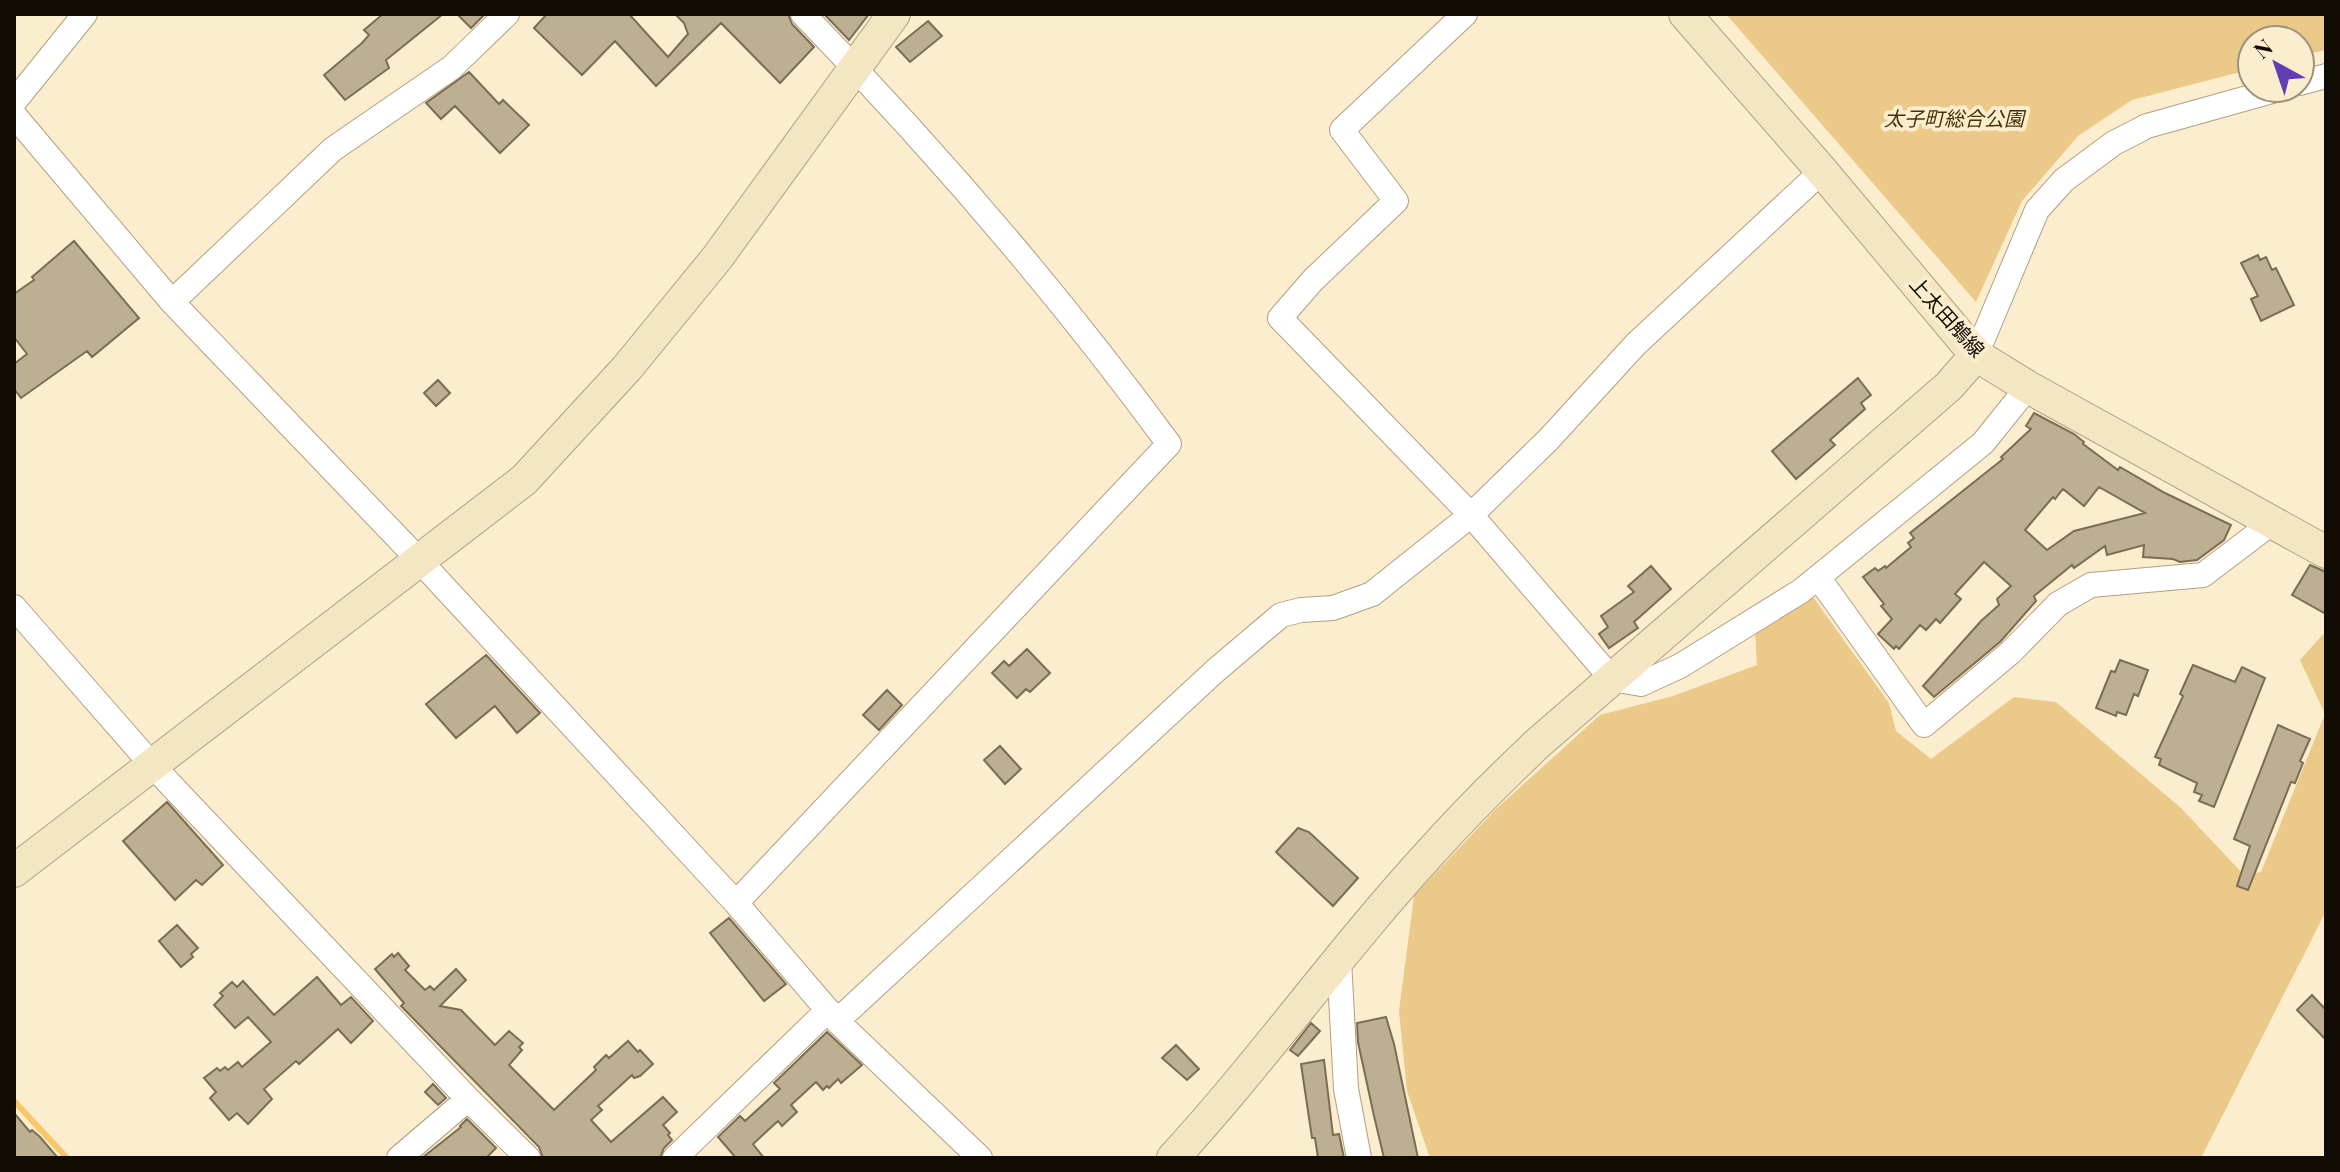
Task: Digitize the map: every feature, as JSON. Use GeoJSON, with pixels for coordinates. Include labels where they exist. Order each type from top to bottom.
{"type":"FeatureCollection","features":[{"type":"Feature","properties":{"kind":"street"},"geometry":{"type":"LineString","coordinates":[[14,102],[85,14]]}},
{"type":"Feature","properties":{"kind":"street"},"geometry":{"type":"LineString","coordinates":[[172,302],[333,149],[451,68],[507,14]]}},
{"type":"Feature","properties":{"kind":"street"},"geometry":{"type":"LineString","coordinates":[[736,903],[1169,444],[1114,370],[919,137],[803,14]]}},
{"type":"Feature","properties":{"kind":"street"},"geometry":{"type":"LineString","coordinates":[[14,871],[524,480],[627,368],[717,258],[894,14]]}},
{"type":"Feature","properties":{"kind":"street"},"geometry":{"type":"LineString","coordinates":[[1465,14],[1342,130],[1396,201],[1313,280],[1280,318],[1471,515],[1612,679],[1641,684],[1680,666],[1818,577],[1983,443],[2028,387]]}},
{"type":"Feature","properties":{"kind":"street","name":"上太田鵤線"},"geometry":{"type":"LineString","coordinates":[[1685,14],[1976,355],[2326,552]]}},
{"type":"Feature","properties":{"kind":"street"},"geometry":{"type":"LineString","coordinates":[[1173,1158],[1218,1109],[1427,855],[1481,798],[1537,744],[1949,386],[1976,355],[2037,210],[2064,180],[2114,143],[2147,126],[2236,101]]}},
{"type":"Feature","properties":{"kind":"street"},"geometry":{"type":"LineString","coordinates":[[14,115],[172,302],[420,561],[736,903],[832,1016],[980,1158]]}},
{"type":"Feature","properties":{"kind":"street"},"geometry":{"type":"LineString","coordinates":[[675,1158],[1281,615],[1333,608],[1372,594],[1471,515],[1548,440],[1636,344],[1822,171]]}},
{"type":"Feature","properties":{"kind":"street"},"geometry":{"type":"LineString","coordinates":[[1818,577],[1924,725],[2011,652],[2058,604],[2091,585],[2203,575],[2273,522]]}},
{"type":"Feature","properties":{"kind":"street"},"geometry":{"type":"LineString","coordinates":[[14,607],[153,766],[468,1099],[528,1158]]}},
{"type":"Feature","properties":{"kind":"street"},"geometry":{"type":"LineString","coordinates":[[1339,960],[1346,1089],[1359,1158]]}},
{"type":"Feature","properties":{"kind":"street"},"geometry":{"type":"LineString","coordinates":[[399,1158],[468,1099]]}},
{"type":"Feature","properties":{"kind":"green space","name":"太子町総合公園"},"geometry":{"type":"Polygon","coordinates":[[[1726,14],[2326,14],[2326,50],[2316,52],[2316,24],[2236,24],[2236,73],[2132,100],[2078,136],[2022,201],[1976,302],[1726,14]]]}},
{"type":"Feature","properties":{"kind":"green space"},"geometry":{"type":"Polygon","coordinates":[[[1813,597],[1889,703],[1896,731],[1931,759],[2014,697],[2056,702],[2181,808],[2244,875],[2261,872],[2325,714],[2300,660],[2326,631],[2326,911],[2201,1158],[1430,1158],[1407,1091],[1399,1011],[1414,896],[1495,810],[1600,715],[1673,696],[1757,665],[1755,631],[1813,597]]]}},
{"type":"Feature","properties":{"kind":"building"},"geometry":{"type":"Polygon","coordinates":[[[383,14],[443,14],[386,60],[389,68],[345,100],[324,75],[362,43],[369,35],[364,30],[383,14]]]}},
{"type":"Feature","properties":{"kind":"building"},"geometry":{"type":"Polygon","coordinates":[[[457,14],[485,14],[471,28],[457,14]]]}},
{"type":"Feature","properties":{"kind":"building"},"geometry":{"type":"Polygon","coordinates":[[[547,14],[629,14],[668,57],[688,34],[684,23],[675,14],[788,14],[792,24],[814,47],[780,83],[721,23],[656,86],[615,41],[582,75],[534,28],[547,14]]]}},
{"type":"Feature","properties":{"kind":"building"},"geometry":{"type":"Polygon","coordinates":[[[824,14],[869,14],[849,40],[824,14]]]}},
{"type":"Feature","properties":{"kind":"building"},"geometry":{"type":"Polygon","coordinates":[[[928,21],[942,36],[910,62],[896,47],[928,21]]]}},
{"type":"Feature","properties":{"kind":"building"},"geometry":{"type":"Polygon","coordinates":[[[469,72],[499,104],[503,100],[529,125],[500,153],[455,106],[441,119],[426,103],[469,72]]]}},
{"type":"Feature","properties":{"kind":"building"},"geometry":{"type":"Polygon","coordinates":[[[74,241],[139,318],[92,357],[87,351],[21,398],[14,389],[14,364],[27,354],[14,337],[14,294],[34,280],[32,277],[74,241]]]}},
{"type":"Feature","properties":{"kind":"building"},"geometry":{"type":"Polygon","coordinates":[[[2258,255],[2260,260],[2266,257],[2272,270],[2276,268],[2294,305],[2261,321],[2251,299],[2258,296],[2241,263],[2258,255]]]}},
{"type":"Feature","properties":{"kind":"building"},"geometry":{"type":"Polygon","coordinates":[[[1858,378],[1871,395],[1861,403],[1865,409],[1830,440],[1835,445],[1796,479],[1772,451],[1858,378]]]}},
{"type":"Feature","properties":{"kind":"building"},"geometry":{"type":"Polygon","coordinates":[[[438,380],[450,393],[436,406],[424,393],[438,380]]]}},
{"type":"Feature","properties":{"kind":"building"},"geometry":{"type":"Polygon","coordinates":[[[2034,413],[2074,434],[2118,470],[2120,467],[2231,525],[2224,540],[2197,560],[2180,562],[2143,557],[2144,545],[2107,555],[2105,546],[2074,568],[2072,565],[2034,596],[2036,601],[2001,641],[1934,697],[1923,686],[1999,605],[1997,599],[2011,586],[1984,562],[1955,594],[1961,599],[1940,623],[1936,619],[1926,630],[1920,625],[1899,649],[1896,646],[1894,649],[1878,634],[1892,619],[1863,577],[1875,568],[1878,571],[1886,568],[1911,547],[1908,543],[1914,538],[1910,533],[2003,459],[2001,457],[2031,429],[2026,426],[2034,413]],[[2099,487],[2084,506],[2063,489],[2025,530],[2047,550],[2074,531],[2145,513],[2099,487]]]}},
{"type":"Feature","properties":{"kind":"building"},"geometry":{"type":"Polygon","coordinates":[[[2310,565],[2326,572],[2326,614],[2292,595],[2310,565]]]}},
{"type":"Feature","properties":{"kind":"building"},"geometry":{"type":"Polygon","coordinates":[[[1651,566],[1671,589],[1634,622],[1638,628],[1609,648],[1599,634],[1608,627],[1601,616],[1634,592],[1628,586],[1651,566]]]}},
{"type":"Feature","properties":{"kind":"building"},"geometry":{"type":"Polygon","coordinates":[[[1027,649],[1050,673],[1030,692],[1026,689],[1017,698],[992,673],[1004,661],[1009,666],[1027,649]]]}},
{"type":"Feature","properties":{"kind":"building"},"geometry":{"type":"Polygon","coordinates":[[[486,655],[540,713],[517,733],[495,706],[456,738],[426,704],[486,655]]]}},
{"type":"Feature","properties":{"kind":"building"},"geometry":{"type":"Polygon","coordinates":[[[2120,660],[2148,670],[2138,696],[2134,694],[2126,715],[2117,712],[2116,716],[2096,708],[2111,671],[2115,672],[2120,660]]]}},
{"type":"Feature","properties":{"kind":"building"},"geometry":{"type":"Polygon","coordinates":[[[2193,665],[2235,682],[2242,667],[2265,678],[2214,807],[2199,801],[2202,795],[2194,792],[2197,783],[2159,765],[2161,759],[2155,757],[2183,696],[2180,694],[2193,665]]]}},
{"type":"Feature","properties":{"kind":"building"},"geometry":{"type":"Polygon","coordinates":[[[887,690],[902,705],[879,730],[863,715],[887,690]]]}},
{"type":"Feature","properties":{"kind":"building"},"geometry":{"type":"Polygon","coordinates":[[[2278,725],[2310,739],[2295,783],[2291,782],[2248,890],[2237,886],[2250,846],[2234,839],[2278,725]]]}},
{"type":"Feature","properties":{"kind":"building"},"geometry":{"type":"Polygon","coordinates":[[[1000,746],[1021,769],[1005,784],[984,760],[1000,746]]]}},
{"type":"Feature","properties":{"kind":"building"},"geometry":{"type":"Polygon","coordinates":[[[167,802],[223,865],[202,885],[196,880],[175,900],[123,841],[167,802]]]}},
{"type":"Feature","properties":{"kind":"building"},"geometry":{"type":"Polygon","coordinates":[[[1298,828],[1309,832],[1358,878],[1333,906],[1276,852],[1298,828]]]}},
{"type":"Feature","properties":{"kind":"building"},"geometry":{"type":"Polygon","coordinates":[[[729,918],[786,984],[764,1001],[710,933],[729,918]]]}},
{"type":"Feature","properties":{"kind":"building"},"geometry":{"type":"Polygon","coordinates":[[[177,925],[198,948],[181,967],[159,941],[177,925]]]}},
{"type":"Feature","properties":{"kind":"building"},"geometry":{"type":"Polygon","coordinates":[[[398,953],[409,966],[405,970],[425,990],[430,986],[434,990],[456,969],[466,980],[440,1006],[461,1010],[495,1045],[509,1031],[523,1043],[519,1047],[522,1050],[509,1065],[554,1110],[596,1070],[594,1067],[606,1055],[609,1058],[628,1041],[638,1052],[640,1050],[653,1064],[640,1076],[634,1078],[632,1075],[598,1106],[602,1110],[591,1120],[611,1142],[663,1097],[677,1112],[663,1125],[672,1140],[660,1158],[543,1158],[539,1147],[401,1006],[404,1003],[375,969],[392,954],[394,957],[398,953]]]}},
{"type":"Feature","properties":{"kind":"building"},"geometry":{"type":"Polygon","coordinates":[[[317,977],[341,1005],[351,997],[373,1021],[351,1043],[338,1029],[299,1064],[296,1061],[264,1089],[272,1099],[248,1124],[237,1113],[229,1120],[210,1098],[216,1092],[204,1078],[217,1068],[220,1071],[225,1067],[228,1070],[238,1062],[242,1067],[271,1042],[248,1017],[235,1028],[214,1005],[223,996],[220,993],[232,982],[237,987],[243,981],[274,1015],[317,977]]]}},
{"type":"Feature","properties":{"kind":"building"},"geometry":{"type":"Polygon","coordinates":[[[2312,995],[2326,1010],[2326,1040],[2297,1010],[2312,995]]]}},
{"type":"Feature","properties":{"kind":"building"},"geometry":{"type":"Polygon","coordinates":[[[1386,1017],[1418,1158],[1384,1158],[1374,1116],[1358,1042],[1357,1023],[1386,1017]]]}},
{"type":"Feature","properties":{"kind":"building"},"geometry":{"type":"Polygon","coordinates":[[[1311,1023],[1320,1031],[1298,1056],[1290,1050],[1311,1023]]]}},
{"type":"Feature","properties":{"kind":"building"},"geometry":{"type":"Polygon","coordinates":[[[827,1032],[862,1065],[841,1083],[838,1079],[829,1088],[827,1086],[823,1090],[816,1082],[791,1105],[797,1112],[782,1126],[778,1121],[753,1144],[764,1158],[736,1158],[718,1137],[740,1116],[745,1121],[780,1089],[774,1083],[827,1032]]]}},
{"type":"Feature","properties":{"kind":"building"},"geometry":{"type":"Polygon","coordinates":[[[1176,1045],[1199,1069],[1187,1080],[1162,1058],[1176,1045]]]}},
{"type":"Feature","properties":{"kind":"building"},"geometry":{"type":"Polygon","coordinates":[[[1324,1060],[1333,1135],[1339,1134],[1344,1158],[1318,1158],[1315,1138],[1312,1138],[1301,1064],[1324,1060]]]}},
{"type":"Feature","properties":{"kind":"building"},"geometry":{"type":"Polygon","coordinates":[[[433,1084],[446,1098],[438,1105],[425,1092],[433,1084]]]}},
{"type":"Feature","properties":{"kind":"building"},"geometry":{"type":"Polygon","coordinates":[[[14,1113],[30,1132],[32,1130],[40,1137],[58,1158],[14,1158],[14,1113]]]}},
{"type":"Feature","properties":{"kind":"building"},"geometry":{"type":"Polygon","coordinates":[[[467,1119],[496,1148],[486,1158],[422,1158],[461,1127],[467,1119]]]}},
{"type":"Feature","properties":{"kind":"waterway"},"geometry":{"type":"LineString","coordinates":[[14,1101],[67,1158]]}}]}
